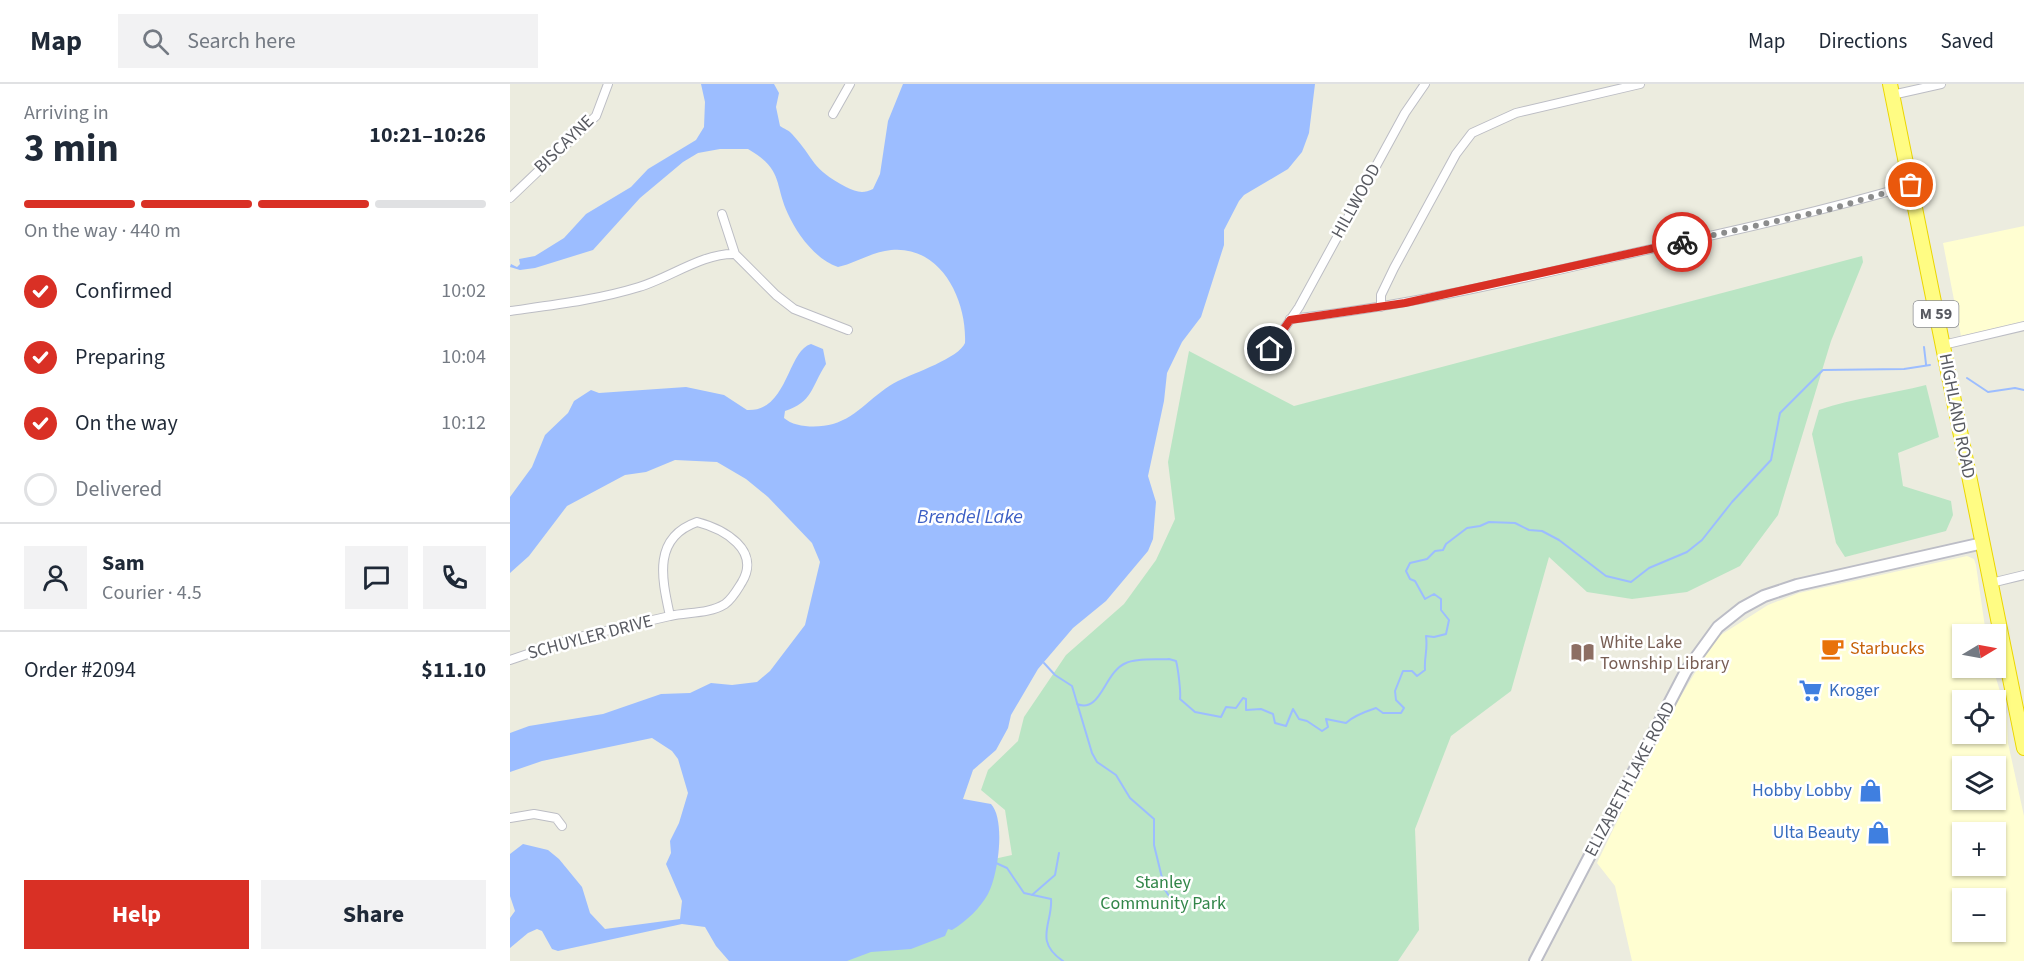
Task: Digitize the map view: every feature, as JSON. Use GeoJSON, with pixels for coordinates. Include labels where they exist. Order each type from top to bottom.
{"type":"FeatureCollection","features":[{"type":"Feature","properties":{"kind":"highway","name":"HIGHLAND ROAD"},"geometry":{"type":"LineString","coordinates":[[1891,89],[2024,748]]}},
{"type":"Feature","properties":{"kind":"street","name":"BISCAYNE"},"geometry":{"type":"LineString","coordinates":[[510,198],[596,116],[608,84]]}},
{"type":"Feature","properties":{"kind":"street"},"geometry":{"type":"LineString","coordinates":[[832,114],[850,84]]}},
{"type":"Feature","properties":{"kind":"street","name":"HILLWOOD"},"geometry":{"type":"LineString","coordinates":[[1260,364],[1290,320],[1405,112],[1425,84]]}},
{"type":"Feature","properties":{"kind":"street"},"geometry":{"type":"LineString","coordinates":[[1381,307],[1381,295],[1389,278],[1456,154],[1472,133],[1516,113],[1639,84]]}},
{"type":"Feature","properties":{"kind":"street"},"geometry":{"type":"LineString","coordinates":[[1891,89],[1941,84]]}},
{"type":"Feature","properties":{"kind":"street"},"geometry":{"type":"LineString","coordinates":[[1290,320],[1381,307],[1831,209],[1911,185]]}},
{"type":"Feature","properties":{"kind":"street"},"geometry":{"type":"LineString","coordinates":[[722,214],[735,254],[776,295],[794,309],[848,330]]}},
{"type":"Feature","properties":{"kind":"street"},"geometry":{"type":"LineString","coordinates":[[510,311],[620,293],[642,287],[715,256],[735,254]]}},
{"type":"Feature","properties":{"kind":"street"},"geometry":{"type":"LineString","coordinates":[[1943,345],[2024,326]]}},
{"type":"Feature","properties":{"kind":"street","name":"SCHUYLER DRIVE"},"geometry":{"type":"LineString","coordinates":[[510,660],[575,638],[670,616],[709,610],[724,604],[735,595],[747,568],[746,553],[740,544],[710,526],[697,522],[686,526],[673,537],[662,565],[670,616]]}},
{"type":"Feature","properties":{"kind":"street","name":"ELIZABETH LAKE ROAD"},"geometry":{"type":"LineString","coordinates":[[1535,961],[1686,671],[1701,648],[1725,621],[1753,601],[1786,588],[1983,543]]}},
{"type":"Feature","properties":{"kind":"street"},"geometry":{"type":"LineString","coordinates":[[1991,583],[2024,575]]}},
{"type":"Feature","properties":{"kind":"street"},"geometry":{"type":"LineString","coordinates":[[510,818],[534,814],[556,818],[562,826]]}},
{"type":"Feature","properties":{"kind":"shaded area"},"geometry":{"type":"Polygon","coordinates":[[[2024,226],[2024,321],[1961,336],[1943,243],[2024,226]]]}},
{"type":"Feature","properties":{"kind":"shaded area"},"geometry":{"type":"Polygon","coordinates":[[[1967,556],[1974,559],[1985,624],[1952,624],[1952,678],[1996,678],[2000,690],[1952,690],[1952,744],[2006,744],[2006,712],[2008,743],[2024,816],[2024,961],[1632,961],[1615,886],[1597,863],[1664,724],[1716,638],[1768,605],[1799,593],[1967,556]]]}},
{"type":"Feature","properties":{"kind":"green space","name":"Stanley Community Park"},"geometry":{"type":"Polygon","coordinates":[[[1862,256],[1863,262],[1831,341],[1778,515],[1740,566],[1687,592],[1632,599],[1587,592],[1549,557],[1511,691],[1451,736],[1415,829],[1419,930],[1398,961],[731,961],[722,919],[1012,855],[1005,810],[981,790],[988,770],[1018,741],[1024,717],[1066,655],[1124,604],[1156,560],[1175,519],[1168,462],[1189,351],[1294,406],[1862,256]]]}},
{"type":"Feature","properties":{"kind":"green space"},"geometry":{"type":"Polygon","coordinates":[[[1926,385],[1939,437],[1898,453],[1903,486],[1951,501],[1953,515],[1946,531],[1845,557],[1836,543],[1812,434],[1819,410],[1845,402],[1926,385]]]}},
{"type":"Feature","properties":{"kind":"water","name":"Brendel Lake"},"geometry":{"type":"Polygon","coordinates":[[[701,84],[774,84],[779,93],[776,107],[780,126],[791,133],[819,169],[850,189],[863,192],[873,189],[880,174],[888,121],[903,84],[1315,84],[1309,133],[1302,152],[1288,169],[1244,195],[1239,201],[1224,230],[1224,245],[1201,317],[1182,342],[1167,373],[1164,401],[1148,476],[1156,502],[1153,539],[1148,551],[1106,601],[1073,628],[1038,669],[1011,715],[1008,728],[996,750],[973,770],[963,799],[991,804],[998,822],[999,848],[992,886],[981,904],[963,923],[952,930],[948,929],[945,936],[911,949],[871,952],[847,961],[729,961],[716,946],[705,927],[682,924],[558,951],[552,949],[542,931],[537,929],[528,933],[510,948],[510,918],[515,911],[510,896],[510,854],[523,844],[548,850],[559,859],[582,887],[590,913],[605,929],[680,919],[682,901],[666,864],[671,853],[670,841],[679,823],[688,793],[678,759],[672,751],[652,738],[542,761],[510,772],[510,733],[529,726],[603,714],[661,694],[690,693],[711,683],[732,685],[757,682],[770,671],[805,625],[820,562],[812,543],[768,497],[746,479],[717,462],[675,460],[646,472],[625,475],[567,506],[529,556],[510,573],[510,497],[532,467],[545,435],[568,413],[574,401],[591,390],[599,393],[686,387],[724,395],[747,410],[761,408],[771,402],[779,392],[803,349],[811,344],[823,349],[826,364],[810,393],[801,403],[785,411],[784,418],[801,425],[833,424],[850,416],[898,381],[945,360],[961,349],[965,343],[964,326],[956,293],[937,266],[924,256],[909,251],[891,250],[838,267],[830,264],[802,238],[788,214],[773,171],[748,149],[720,149],[698,153],[683,162],[640,198],[593,250],[535,268],[520,270],[510,267],[511,264],[517,267],[520,264],[519,259],[535,256],[564,238],[586,214],[631,187],[648,169],[696,140],[704,127],[705,102],[701,84]]]}},
{"type":"Feature","properties":{"kind":"waterway"},"geometry":{"type":"LineString","coordinates":[[1924,347],[1926,364]]}},
{"type":"Feature","properties":{"kind":"waterway"},"geometry":{"type":"LineString","coordinates":[[1077,704],[1092,703],[1112,675],[1130,661],[1169,659],[1176,661],[1180,699],[1195,712],[1221,717],[1226,707],[1236,708],[1243,698],[1246,699],[1246,710],[1261,709],[1273,714],[1275,723],[1286,726],[1293,709],[1299,719],[1307,721],[1322,731],[1328,727],[1326,719],[1346,723],[1376,708],[1383,713],[1401,713],[1404,708],[1396,700],[1395,691],[1403,671],[1412,671],[1417,676],[1425,670],[1426,636],[1446,634],[1449,620],[1441,610],[1441,599],[1434,594],[1425,599],[1415,581],[1410,579],[1406,571],[1410,563],[1427,559],[1435,551],[1443,550],[1446,544],[1467,528],[1489,522],[1515,523],[1529,530],[1542,531],[1559,540],[1606,576],[1631,582],[1649,568],[1687,552],[1702,540],[1732,502],[1771,460],[1780,413],[1823,370],[1904,369],[1930,365]]}},
{"type":"Feature","properties":{"kind":"waterway"},"geometry":{"type":"LineString","coordinates":[[1967,378],[1988,392],[2015,388],[2024,390]]}},
{"type":"Feature","properties":{"kind":"waterway"},"geometry":{"type":"LineString","coordinates":[[1044,663],[1055,675],[1072,686],[1092,753],[1097,762],[1116,775],[1130,798],[1154,819],[1154,845],[1165,890],[1180,912]]}},
{"type":"Feature","properties":{"kind":"waterway"},"geometry":{"type":"LineString","coordinates":[[1032,895],[1055,875],[1059,853]]}},
{"type":"Feature","properties":{"kind":"waterway"},"geometry":{"type":"LineString","coordinates":[[996,863],[1007,868],[1024,893],[1051,899],[1047,939],[1054,954],[1063,961]]}},
{"type":"Feature","properties":{"kind":"way so far"},"geometry":{"type":"LineString","coordinates":[[1682,242],[1831,209],[1911,185]]}},
{"type":"Feature","properties":{"kind":"place","name":"Starbucks"},"geometry":{"type":"Point","coordinates":[1832,648]}},
{"type":"Feature","properties":{"kind":"place","name":"White Lake Township Library"},"geometry":{"type":"Point","coordinates":[1582,652]}},
{"type":"Feature","properties":{"kind":"place","name":"Kroger"},"geometry":{"type":"Point","coordinates":[1811,690]}},
{"type":"Feature","properties":{"kind":"place","name":"Hobby Lobby"},"geometry":{"type":"Point","coordinates":[1870,790]}},
{"type":"Feature","properties":{"kind":"place","name":"Ulta Beauty"},"geometry":{"type":"Point","coordinates":[1878,832]}},
{"type":"Feature","properties":{"kind":"route"},"geometry":{"type":"LineString","coordinates":[[1270,349],[1290,320],[1405,303],[1682,242]]}}]}
